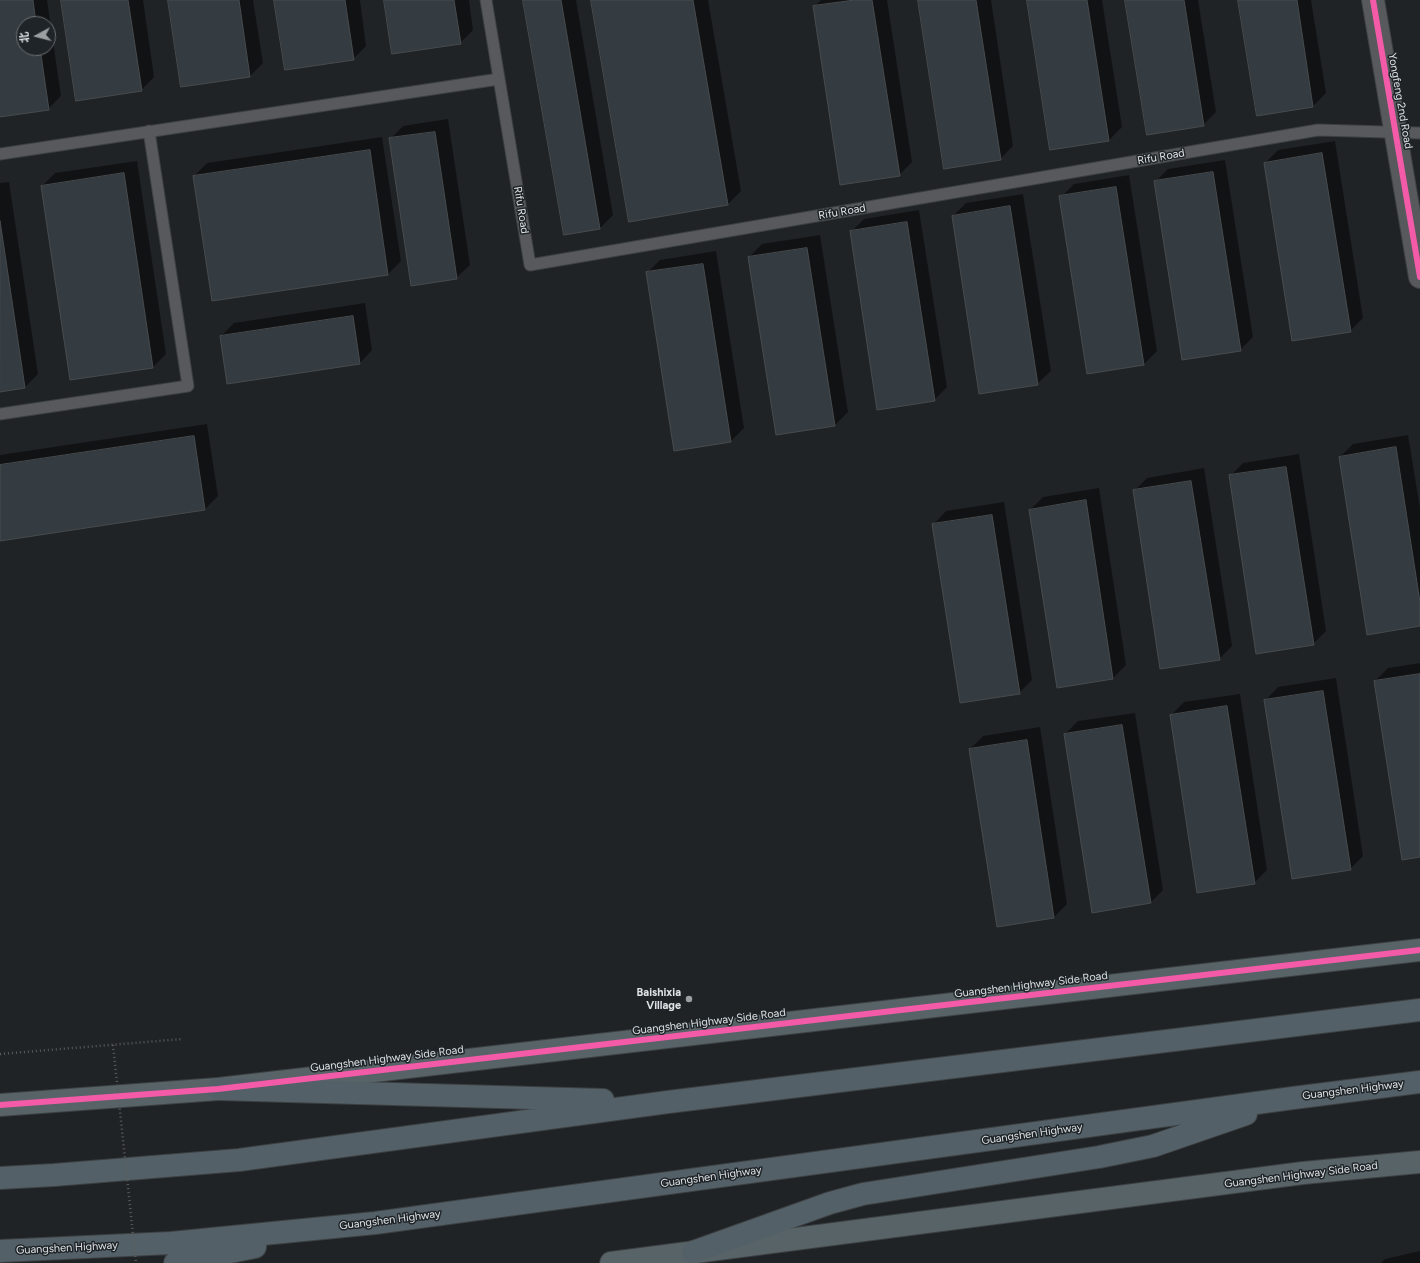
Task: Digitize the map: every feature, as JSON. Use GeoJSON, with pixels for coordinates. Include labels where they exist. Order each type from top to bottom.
{"type":"FeatureCollection","features":[{"type":"Feature","properties":{"kind":"highway"},"geometry":{"type":"LineString","coordinates":[[0,1178],[239,1160],[668,1102],[1420,1010]]}},
{"type":"Feature","properties":{"kind":"highway","name":"Guangshen Highway"},"geometry":{"type":"LineString","coordinates":[[0,1251],[171,1243],[374,1223],[1420,1082]]}},
{"type":"Feature","properties":{"kind":"highway"},"geometry":{"type":"LineString","coordinates":[[218,1089],[668,1102]]}},
{"type":"Feature","properties":{"kind":"highway"},"geometry":{"type":"LineString","coordinates":[[693,1252],[823,1205],[850,1198],[896,1189],[1100,1157],[1153,1146],[1293,1098]]}},
{"type":"Feature","properties":{"kind":"highway"},"geometry":{"type":"LineString","coordinates":[[175,1263],[374,1223]]}},
{"type":"Feature","properties":{"kind":"main road","name":"Guangshen Highway Side Road"},"geometry":{"type":"LineString","coordinates":[[0,1105],[218,1089],[1420,950]]}},
{"type":"Feature","properties":{"kind":"main road","name":"Guangshen Highway Side Road"},"geometry":{"type":"LineString","coordinates":[[611,1263],[1303,1173],[1420,1162]]}},
{"type":"Feature","properties":{"kind":"street","name":"Yongfeng 2nd Road"},"geometry":{"type":"LineString","coordinates":[[1373,0],[1420,277]]}},
{"type":"Feature","properties":{"kind":"lane","name":"Rifu Road"},"geometry":{"type":"LineString","coordinates":[[486,0],[530,265],[1318,130],[1420,133]]}},
{"type":"Feature","properties":{"kind":"lane"},"geometry":{"type":"LineString","coordinates":[[0,154],[499,79]]}},
{"type":"Feature","properties":{"kind":"lane"},"geometry":{"type":"LineString","coordinates":[[0,414],[188,386],[149,131]]}},
{"type":"Feature","properties":{"kind":"path"},"geometry":{"type":"LineString","coordinates":[[0,1054],[183,1038]]}},
{"type":"Feature","properties":{"kind":"path"},"geometry":{"type":"LineString","coordinates":[[113,1045],[136,1263]]}},
{"type":"Feature","properties":{"kind":"building"},"geometry":{"type":"Polygon","coordinates":[[[0,0],[33,0],[35,16],[16,16],[16,56],[41,56],[49,110],[0,117],[0,0]]]}},
{"type":"Feature","properties":{"kind":"building"},"geometry":{"type":"Polygon","coordinates":[[[61,0],[128,0],[142,91],[76,101],[61,0]]]}},
{"type":"Feature","properties":{"kind":"building"},"geometry":{"type":"Polygon","coordinates":[[[168,0],[239,0],[250,77],[181,87],[168,0]]]}},
{"type":"Feature","properties":{"kind":"building"},"geometry":{"type":"Polygon","coordinates":[[[274,0],[345,0],[354,60],[285,70],[274,0]]]}},
{"type":"Feature","properties":{"kind":"building"},"geometry":{"type":"Polygon","coordinates":[[[384,0],[454,0],[461,44],[392,54],[384,0]]]}},
{"type":"Feature","properties":{"kind":"building"},"geometry":{"type":"Polygon","coordinates":[[[523,0],[561,0],[600,229],[564,235],[523,0]]]}},
{"type":"Feature","properties":{"kind":"building"},"geometry":{"type":"Polygon","coordinates":[[[591,0],[693,0],[728,205],[629,222],[591,0]]]}},
{"type":"Feature","properties":{"kind":"building"},"geometry":{"type":"Polygon","coordinates":[[[855,0],[872,0],[900,176],[840,185],[813,6],[855,0]]]}},
{"type":"Feature","properties":{"kind":"building"},"geometry":{"type":"Polygon","coordinates":[[[918,0],[976,0],[1001,160],[944,169],[918,0]]]}},
{"type":"Feature","properties":{"kind":"building"},"geometry":{"type":"Polygon","coordinates":[[[1027,0],[1087,0],[1109,141],[1050,150],[1027,0]]]}},
{"type":"Feature","properties":{"kind":"building"},"geometry":{"type":"Polygon","coordinates":[[[1125,0],[1184,0],[1204,126],[1147,135],[1125,0]]]}},
{"type":"Feature","properties":{"kind":"building"},"geometry":{"type":"Polygon","coordinates":[[[1238,0],[1297,0],[1313,107],[1257,116],[1238,0]]]}},
{"type":"Feature","properties":{"kind":"building"},"geometry":{"type":"Polygon","coordinates":[[[435,132],[457,279],[411,286],[389,138],[435,132]]]}},
{"type":"Feature","properties":{"kind":"building"},"geometry":{"type":"Polygon","coordinates":[[[370,150],[388,275],[212,301],[193,176],[370,150]]]}},
{"type":"Feature","properties":{"kind":"building"},"geometry":{"type":"Polygon","coordinates":[[[1322,153],[1351,332],[1292,341],[1264,163],[1322,153]]]}},
{"type":"Feature","properties":{"kind":"building"},"geometry":{"type":"Polygon","coordinates":[[[1213,172],[1241,351],[1182,360],[1154,181],[1213,172]]]}},
{"type":"Feature","properties":{"kind":"building"},"geometry":{"type":"Polygon","coordinates":[[[124,173],[153,368],[70,380],[41,186],[124,173]]]}},
{"type":"Feature","properties":{"kind":"building"},"geometry":{"type":"Polygon","coordinates":[[[1116,187],[1144,365],[1087,374],[1059,196],[1116,187]]]}},
{"type":"Feature","properties":{"kind":"building"},"geometry":{"type":"Polygon","coordinates":[[[1010,206],[1038,385],[979,394],[952,216],[1010,206]]]}},
{"type":"Feature","properties":{"kind":"building"},"geometry":{"type":"Polygon","coordinates":[[[0,221],[25,388],[0,392],[0,221]]]}},
{"type":"Feature","properties":{"kind":"building"},"geometry":{"type":"Polygon","coordinates":[[[907,222],[935,401],[877,410],[850,231],[907,222]]]}},
{"type":"Feature","properties":{"kind":"building"},"geometry":{"type":"Polygon","coordinates":[[[807,248],[835,426],[776,435],[748,257],[807,248]]]}},
{"type":"Feature","properties":{"kind":"building"},"geometry":{"type":"Polygon","coordinates":[[[703,264],[731,442],[674,451],[646,272],[703,264]]]}},
{"type":"Feature","properties":{"kind":"building"},"geometry":{"type":"Polygon","coordinates":[[[353,316],[360,364],[227,384],[220,336],[353,316]]]}},
{"type":"Feature","properties":{"kind":"building"},"geometry":{"type":"Polygon","coordinates":[[[194,436],[205,510],[0,541],[0,465],[194,436]]]}},
{"type":"Feature","properties":{"kind":"building"},"geometry":{"type":"Polygon","coordinates":[[[1396,447],[1420,602],[1420,626],[1367,635],[1339,457],[1396,447]]]}},
{"type":"Feature","properties":{"kind":"building"},"geometry":{"type":"Polygon","coordinates":[[[1286,467],[1314,645],[1256,654],[1229,475],[1286,467]]]}},
{"type":"Feature","properties":{"kind":"building"},"geometry":{"type":"Polygon","coordinates":[[[1191,481],[1220,660],[1160,669],[1133,490],[1191,481]]]}},
{"type":"Feature","properties":{"kind":"building"},"geometry":{"type":"Polygon","coordinates":[[[1086,500],[1113,679],[1057,688],[1029,510],[1086,500]]]}},
{"type":"Feature","properties":{"kind":"building"},"geometry":{"type":"Polygon","coordinates":[[[992,515],[1020,694],[960,703],[932,524],[992,515]]]}},
{"type":"Feature","properties":{"kind":"building"},"geometry":{"type":"Polygon","coordinates":[[[1420,674],[1420,857],[1402,860],[1374,681],[1420,674]]]}},
{"type":"Feature","properties":{"kind":"building"},"geometry":{"type":"Polygon","coordinates":[[[1323,691],[1351,870],[1292,879],[1264,700],[1323,691]]]}},
{"type":"Feature","properties":{"kind":"building"},"geometry":{"type":"Polygon","coordinates":[[[1227,706],[1255,884],[1197,893],[1170,715],[1227,706]]]}},
{"type":"Feature","properties":{"kind":"building"},"geometry":{"type":"Polygon","coordinates":[[[1122,725],[1151,903],[1092,913],[1064,734],[1122,725]]]}},
{"type":"Feature","properties":{"kind":"building"},"geometry":{"type":"Polygon","coordinates":[[[1027,740],[1054,918],[997,927],[969,749],[1027,740]]]}},
{"type":"Feature","properties":{"kind":"cycle path"},"geometry":{"type":"LineString","coordinates":[[1373,0],[1420,277]]}},
{"type":"Feature","properties":{"kind":"cycle path"},"geometry":{"type":"LineString","coordinates":[[0,1105],[218,1089],[1420,950]]}},
{"type":"Feature","properties":{"kind":"place","name":"Baishixia Village"},"geometry":{"type":"Point","coordinates":[689,999]}}]}
